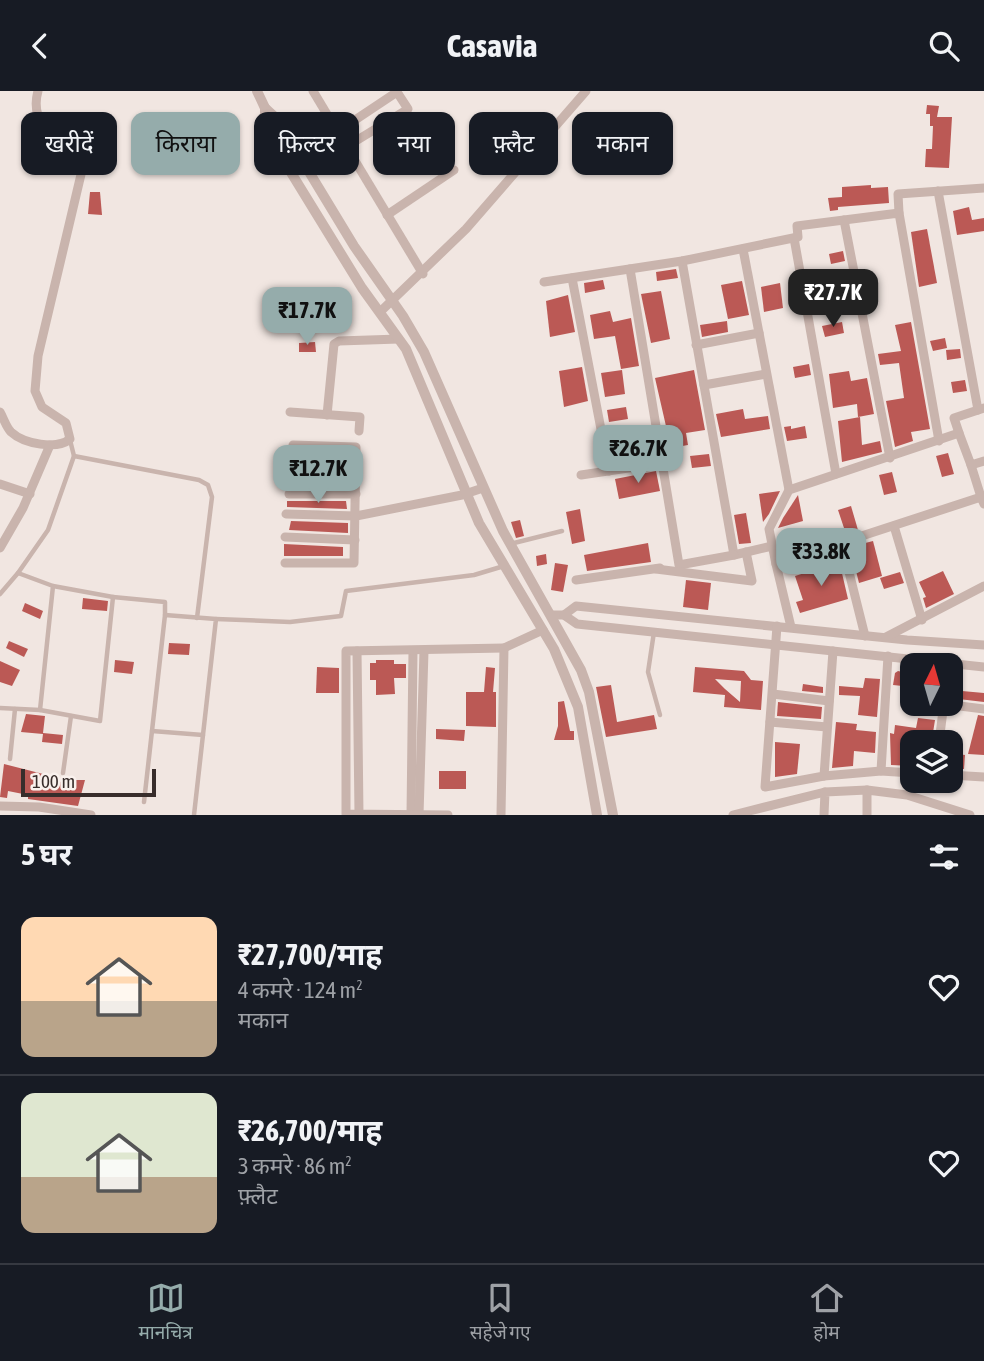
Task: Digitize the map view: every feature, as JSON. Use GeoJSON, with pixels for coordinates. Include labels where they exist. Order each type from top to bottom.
{"type":"FeatureCollection","features":[{"type":"Feature","properties":{"kind":"street"},"geometry":{"type":"LineString","coordinates":[[257,91],[265,108],[277,119],[354,246],[393,301],[424,352],[510,544],[565,637],[589,692],[613,815]]}},
{"type":"Feature","properties":{"kind":"street"},"geometry":{"type":"LineString","coordinates":[[313,91],[325,112]]}},
{"type":"Feature","properties":{"kind":"street"},"geometry":{"type":"LineString","coordinates":[[380,312],[423,274],[467,229],[586,91]]}},
{"type":"Feature","properties":{"kind":"street"},"geometry":{"type":"LineString","coordinates":[[359,117],[397,92],[408,109],[359,139]]}},
{"type":"Feature","properties":{"kind":"street"},"geometry":{"type":"LineString","coordinates":[[0,412],[10,431],[16,435],[50,445],[67,442],[66,422],[42,407],[35,391],[38,356],[83,166],[44,130],[37,115],[36,96]]}},
{"type":"Feature","properties":{"kind":"street"},"geometry":{"type":"LineString","coordinates":[[265,108],[265,127],[279,153],[362,288],[399,339],[466,494],[504,566],[554,649],[578,707],[597,815]]}},
{"type":"Feature","properties":{"kind":"street"},"geometry":{"type":"LineString","coordinates":[[359,169],[423,274]]}},
{"type":"Feature","properties":{"kind":"street"},"geometry":{"type":"LineString","coordinates":[[387,215],[447,175]]}},
{"type":"Feature","properties":{"kind":"street"},"geometry":{"type":"LineString","coordinates":[[939,441],[899,213],[898,194],[984,188]]}},
{"type":"Feature","properties":{"kind":"street"},"geometry":{"type":"LineString","coordinates":[[776,564],[983,501],[954,418],[981,409],[937,191]]}},
{"type":"Feature","properties":{"kind":"street"},"geometry":{"type":"LineString","coordinates":[[544,282],[681,261],[794,238],[798,237],[797,226],[899,213]]}},
{"type":"Feature","properties":{"kind":"street"},"geometry":{"type":"LineString","coordinates":[[844,220],[890,458]]}},
{"type":"Feature","properties":{"kind":"street"},"geometry":{"type":"LineString","coordinates":[[794,238],[836,474]]}},
{"type":"Feature","properties":{"kind":"street"},"geometry":{"type":"LineString","coordinates":[[743,249],[789,490],[769,529],[791,627]]}},
{"type":"Feature","properties":{"kind":"street"},"geometry":{"type":"LineString","coordinates":[[681,261],[734,555]]}},
{"type":"Feature","properties":{"kind":"street"},"geometry":{"type":"LineString","coordinates":[[630,269],[679,565]]}},
{"type":"Feature","properties":{"kind":"street"},"geometry":{"type":"LineString","coordinates":[[572,278],[609,471]]}},
{"type":"Feature","properties":{"kind":"street"},"geometry":{"type":"LineString","coordinates":[[696,345],[759,333]]}},
{"type":"Feature","properties":{"kind":"street"},"geometry":{"type":"LineString","coordinates":[[327,415],[334,344],[339,341],[399,339]]}},
{"type":"Feature","properties":{"kind":"street"},"geometry":{"type":"LineString","coordinates":[[704,385],[766,374]]}},
{"type":"Feature","properties":{"kind":"street"},"geometry":{"type":"LineString","coordinates":[[290,412],[360,417],[359,431]]}},
{"type":"Feature","properties":{"kind":"street"},"geometry":{"type":"LineString","coordinates":[[789,490],[959,433]]}},
{"type":"Feature","properties":{"kind":"street"},"geometry":{"type":"LineString","coordinates":[[0,548],[30,494],[50,445]]}},
{"type":"Feature","properties":{"kind":"street"},"geometry":{"type":"LineString","coordinates":[[285,563],[354,563],[356,447],[293,445]]}},
{"type":"Feature","properties":{"kind":"street"},"geometry":{"type":"LineString","coordinates":[[971,465],[984,461]]}},
{"type":"Feature","properties":{"kind":"street"},"geometry":{"type":"LineString","coordinates":[[581,475],[662,463]]}},
{"type":"Feature","properties":{"kind":"street"},"geometry":{"type":"LineString","coordinates":[[292,469],[356,470]]}},
{"type":"Feature","properties":{"kind":"street"},"geometry":{"type":"LineString","coordinates":[[0,484],[30,494]]}},
{"type":"Feature","properties":{"kind":"street"},"geometry":{"type":"LineString","coordinates":[[286,515],[356,516],[466,494],[483,488]]}},
{"type":"Feature","properties":{"kind":"street"},"geometry":{"type":"LineString","coordinates":[[289,494],[356,494]]}},
{"type":"Feature","properties":{"kind":"street"},"geometry":{"type":"LineString","coordinates":[[894,526],[922,620]]}},
{"type":"Feature","properties":{"kind":"street"},"geometry":{"type":"LineString","coordinates":[[285,537],[355,540]]}},
{"type":"Feature","properties":{"kind":"street"},"geometry":{"type":"LineString","coordinates":[[842,544],[865,636]]}},
{"type":"Feature","properties":{"kind":"street"},"geometry":{"type":"LineString","coordinates":[[576,580],[656,569],[772,546]]}},
{"type":"Feature","properties":{"kind":"street"},"geometry":{"type":"LineString","coordinates":[[656,569],[752,581],[746,552]]}},
{"type":"Feature","properties":{"kind":"street"},"geometry":{"type":"LineString","coordinates":[[884,637],[922,620],[984,586]]}},
{"type":"Feature","properties":{"kind":"street"},"geometry":{"type":"LineString","coordinates":[[564,615],[576,606],[906,640],[984,645]]}},
{"type":"Feature","properties":{"kind":"street"},"geometry":{"type":"LineString","coordinates":[[551,615],[564,615],[577,624],[777,643],[900,658]]}},
{"type":"Feature","properties":{"kind":"street"},"geometry":{"type":"LineString","coordinates":[[777,626],[765,787],[824,776],[881,771],[900,772]]}},
{"type":"Feature","properties":{"kind":"street"},"geometry":{"type":"LineString","coordinates":[[447,815],[346,814],[346,651],[504,648],[543,630]]}},
{"type":"Feature","properties":{"kind":"street"},"geometry":{"type":"LineString","coordinates":[[905,653],[906,640]]}},
{"type":"Feature","properties":{"kind":"street"},"geometry":{"type":"LineString","coordinates":[[501,815],[504,648]]}},
{"type":"Feature","properties":{"kind":"street"},"geometry":{"type":"LineString","coordinates":[[413,651],[415,814]]}},
{"type":"Feature","properties":{"kind":"street"},"geometry":{"type":"LineString","coordinates":[[415,814],[424,651]]}},
{"type":"Feature","properties":{"kind":"street"},"geometry":{"type":"LineString","coordinates":[[824,776],[833,651]]}},
{"type":"Feature","properties":{"kind":"street"},"geometry":{"type":"LineString","coordinates":[[881,771],[888,656]]}},
{"type":"Feature","properties":{"kind":"street"},"geometry":{"type":"LineString","coordinates":[[963,665],[984,667]]}},
{"type":"Feature","properties":{"kind":"street"},"geometry":{"type":"LineString","coordinates":[[773,694],[830,701]]}},
{"type":"Feature","properties":{"kind":"street"},"geometry":{"type":"LineString","coordinates":[[963,706],[984,709]]}},
{"type":"Feature","properties":{"kind":"street"},"geometry":{"type":"LineString","coordinates":[[770,722],[827,727]]}},
{"type":"Feature","properties":{"kind":"street"},"geometry":{"type":"LineString","coordinates":[[963,776],[984,777]]}},
{"type":"Feature","properties":{"kind":"street"},"geometry":{"type":"LineString","coordinates":[[867,790],[867,815]]}},
{"type":"Feature","properties":{"kind":"street"},"geometry":{"type":"LineString","coordinates":[[733,815],[763,811],[825,792],[867,790],[907,795],[970,815]]}},
{"type":"Feature","properties":{"kind":"street"},"geometry":{"type":"LineString","coordinates":[[824,815],[825,792]]}},
{"type":"Feature","properties":{"kind":"street"},"geometry":{"type":"LineString","coordinates":[[0,806],[91,815]]}},
{"type":"Feature","properties":{"kind":"lane"},"geometry":{"type":"LineString","coordinates":[[0,594],[48,530],[74,456],[67,442]]}},
{"type":"Feature","properties":{"kind":"lane"},"geometry":{"type":"LineString","coordinates":[[74,456],[199,480],[208,485],[212,497],[197,618]]}},
{"type":"Feature","properties":{"kind":"lane"},"geometry":{"type":"LineString","coordinates":[[510,544],[562,531]]}},
{"type":"Feature","properties":{"kind":"lane"},"geometry":{"type":"LineString","coordinates":[[165,615],[290,622],[341,616],[346,591],[474,575],[504,566]]}},
{"type":"Feature","properties":{"kind":"lane"},"geometry":{"type":"LineString","coordinates":[[18,573],[53,586],[113,597],[165,602],[144,802]]}},
{"type":"Feature","properties":{"kind":"lane"},"geometry":{"type":"LineString","coordinates":[[40,711],[53,586]]}},
{"type":"Feature","properties":{"kind":"lane"},"geometry":{"type":"LineString","coordinates":[[0,708],[40,711],[100,721],[113,597]]}},
{"type":"Feature","properties":{"kind":"lane"},"geometry":{"type":"LineString","coordinates":[[194,815],[216,619]]}},
{"type":"Feature","properties":{"kind":"lane"},"geometry":{"type":"LineString","coordinates":[[654,631],[648,672],[660,715]]}},
{"type":"Feature","properties":{"kind":"lane"},"geometry":{"type":"LineString","coordinates":[[10,759],[15,709]]}},
{"type":"Feature","properties":{"kind":"lane"},"geometry":{"type":"LineString","coordinates":[[63,772],[71,716]]}},
{"type":"Feature","properties":{"kind":"lane"},"geometry":{"type":"LineString","coordinates":[[152,731],[203,735]]}},
{"type":"Feature","properties":{"kind":"building"},"geometry":{"type":"Polygon","coordinates":[[[927,105],[939,106],[937,117],[952,117],[949,168],[925,167],[926,149],[932,149],[933,126],[930,126],[930,114],[926,114],[927,105]]]}},
{"type":"Feature","properties":{"kind":"building"},"geometry":{"type":"Polygon","coordinates":[[[871,185],[871,188],[888,187],[889,203],[838,207],[838,210],[830,211],[828,198],[842,197],[842,187],[871,185]]]}},
{"type":"Feature","properties":{"kind":"building"},"geometry":{"type":"Polygon","coordinates":[[[90,192],[100,192],[102,215],[88,214],[90,192]]]}},
{"type":"Feature","properties":{"kind":"building"},"geometry":{"type":"Polygon","coordinates":[[[969,207],[972,220],[984,218],[984,231],[957,235],[953,211],[969,207]]]}},
{"type":"Feature","properties":{"kind":"building"},"geometry":{"type":"Polygon","coordinates":[[[927,229],[937,283],[919,287],[911,232],[927,229]]]}},
{"type":"Feature","properties":{"kind":"building"},"geometry":{"type":"Polygon","coordinates":[[[843,251],[845,261],[831,264],[829,254],[843,251]]]}},
{"type":"Feature","properties":{"kind":"building"},"geometry":{"type":"Polygon","coordinates":[[[676,269],[678,278],[657,281],[656,272],[676,269]]]}},
{"type":"Feature","properties":{"kind":"building"},"geometry":{"type":"Polygon","coordinates":[[[603,280],[605,289],[585,293],[584,283],[603,280]]]}},
{"type":"Feature","properties":{"kind":"building"},"geometry":{"type":"Polygon","coordinates":[[[742,281],[749,315],[728,319],[721,285],[742,281]]]}},
{"type":"Feature","properties":{"kind":"building"},"geometry":{"type":"Polygon","coordinates":[[[780,283],[783,308],[764,312],[761,287],[780,283]]]}},
{"type":"Feature","properties":{"kind":"building"},"geometry":{"type":"Polygon","coordinates":[[[849,284],[852,297],[815,304],[813,292],[849,284]]]}},
{"type":"Feature","properties":{"kind":"building"},"geometry":{"type":"Polygon","coordinates":[[[661,291],[670,339],[651,343],[641,294],[661,291]]]}},
{"type":"Feature","properties":{"kind":"building"},"geometry":{"type":"Polygon","coordinates":[[[568,295],[575,332],[550,337],[546,301],[568,295]]]}},
{"type":"Feature","properties":{"kind":"building"},"geometry":{"type":"Polygon","coordinates":[[[610,311],[613,322],[631,318],[639,366],[621,369],[615,336],[594,339],[590,315],[610,311]]]}},
{"type":"Feature","properties":{"kind":"building"},"geometry":{"type":"Polygon","coordinates":[[[311,315],[312,328],[302,329],[300,316],[311,315]]]}},
{"type":"Feature","properties":{"kind":"building"},"geometry":{"type":"Polygon","coordinates":[[[727,321],[728,332],[702,337],[700,325],[727,321]]]}},
{"type":"Feature","properties":{"kind":"building"},"geometry":{"type":"Polygon","coordinates":[[[842,322],[844,333],[825,337],[822,326],[842,322]]]}},
{"type":"Feature","properties":{"kind":"building"},"geometry":{"type":"Polygon","coordinates":[[[911,322],[930,429],[911,432],[913,441],[895,447],[886,401],[904,398],[899,363],[880,365],[878,354],[901,351],[895,325],[911,322]]]}},
{"type":"Feature","properties":{"kind":"building"},"geometry":{"type":"Polygon","coordinates":[[[945,338],[947,348],[933,351],[930,341],[945,338]]]}},
{"type":"Feature","properties":{"kind":"building"},"geometry":{"type":"Polygon","coordinates":[[[315,342],[316,352],[299,352],[299,343],[315,342]]]}},
{"type":"Feature","properties":{"kind":"building"},"geometry":{"type":"Polygon","coordinates":[[[960,349],[961,358],[947,360],[946,350],[960,349]]]}},
{"type":"Feature","properties":{"kind":"building"},"geometry":{"type":"Polygon","coordinates":[[[809,364],[811,375],[795,378],[793,367],[809,364]]]}},
{"type":"Feature","properties":{"kind":"building"},"geometry":{"type":"Polygon","coordinates":[[[582,367],[588,401],[564,407],[559,371],[582,367]]]}},
{"type":"Feature","properties":{"kind":"building"},"geometry":{"type":"Polygon","coordinates":[[[622,370],[625,394],[605,397],[601,373],[622,370]]]}},
{"type":"Feature","properties":{"kind":"building"},"geometry":{"type":"Polygon","coordinates":[[[694,370],[705,430],[686,433],[688,445],[671,448],[655,378],[694,370]]]}},
{"type":"Feature","properties":{"kind":"building"},"geometry":{"type":"Polygon","coordinates":[[[849,371],[851,381],[867,378],[874,414],[858,417],[857,404],[833,408],[829,374],[849,371]]]}},
{"type":"Feature","properties":{"kind":"building"},"geometry":{"type":"Polygon","coordinates":[[[965,380],[967,391],[953,393],[951,382],[965,380]]]}},
{"type":"Feature","properties":{"kind":"building"},"geometry":{"type":"Polygon","coordinates":[[[626,407],[628,419],[609,422],[607,410],[626,407]]]}},
{"type":"Feature","properties":{"kind":"building"},"geometry":{"type":"Polygon","coordinates":[[[743,409],[745,419],[768,416],[770,429],[721,437],[716,414],[743,409]]]}},
{"type":"Feature","properties":{"kind":"building"},"geometry":{"type":"Polygon","coordinates":[[[860,417],[862,445],[880,441],[882,452],[842,462],[838,421],[860,417]]]}},
{"type":"Feature","properties":{"kind":"building"},"geometry":{"type":"Polygon","coordinates":[[[791,426],[791,429],[805,426],[807,438],[787,441],[784,427],[791,426]]]}},
{"type":"Feature","properties":{"kind":"building"},"geometry":{"type":"Polygon","coordinates":[[[294,452],[347,454],[347,463],[293,462],[294,452]]]}},
{"type":"Feature","properties":{"kind":"building"},"geometry":{"type":"Polygon","coordinates":[[[948,453],[954,474],[942,477],[936,456],[948,453]]]}},
{"type":"Feature","properties":{"kind":"building"},"geometry":{"type":"Polygon","coordinates":[[[709,454],[711,466],[692,468],[690,456],[709,454]]]}},
{"type":"Feature","properties":{"kind":"building"},"geometry":{"type":"Polygon","coordinates":[[[656,471],[660,491],[619,499],[615,479],[656,471]]]}},
{"type":"Feature","properties":{"kind":"building"},"geometry":{"type":"Polygon","coordinates":[[[892,472],[897,492],[884,495],[879,475],[892,472]]]}},
{"type":"Feature","properties":{"kind":"building"},"geometry":{"type":"Polygon","coordinates":[[[294,476],[347,477],[347,487],[294,487],[294,476]]]}},
{"type":"Feature","properties":{"kind":"building"},"geometry":{"type":"Polygon","coordinates":[[[780,491],[769,514],[763,522],[759,494],[780,491]]]}},
{"type":"Feature","properties":{"kind":"building"},"geometry":{"type":"Polygon","coordinates":[[[798,495],[803,521],[778,528],[783,518],[798,495]]]}},
{"type":"Feature","properties":{"kind":"building"},"geometry":{"type":"Polygon","coordinates":[[[287,501],[346,501],[347,509],[287,507],[287,501]]]}},
{"type":"Feature","properties":{"kind":"building"},"geometry":{"type":"Polygon","coordinates":[[[851,506],[858,530],[846,534],[838,510],[851,506]]]}},
{"type":"Feature","properties":{"kind":"building"},"geometry":{"type":"Polygon","coordinates":[[[580,509],[585,541],[572,544],[566,512],[580,509]]]}},
{"type":"Feature","properties":{"kind":"building"},"geometry":{"type":"Polygon","coordinates":[[[746,513],[751,543],[739,544],[734,515],[746,513]]]}},
{"type":"Feature","properties":{"kind":"building"},"geometry":{"type":"Polygon","coordinates":[[[520,520],[524,536],[516,538],[511,522],[520,520]]]}},
{"type":"Feature","properties":{"kind":"building"},"geometry":{"type":"Polygon","coordinates":[[[291,521],[348,523],[348,533],[289,530],[291,521]]]}},
{"type":"Feature","properties":{"kind":"building"},"geometry":{"type":"Polygon","coordinates":[[[873,541],[882,576],[859,583],[850,547],[873,541]]]}},
{"type":"Feature","properties":{"kind":"building"},"geometry":{"type":"Polygon","coordinates":[[[648,543],[651,562],[587,571],[584,555],[648,543]]]}},
{"type":"Feature","properties":{"kind":"building"},"geometry":{"type":"Polygon","coordinates":[[[284,544],[343,547],[343,556],[284,556],[284,544]]]}},
{"type":"Feature","properties":{"kind":"building"},"geometry":{"type":"Polygon","coordinates":[[[546,554],[547,564],[537,566],[536,556],[546,554]]]}},
{"type":"Feature","properties":{"kind":"building"},"geometry":{"type":"Polygon","coordinates":[[[555,563],[568,565],[563,592],[551,590],[555,563]]]}},
{"type":"Feature","properties":{"kind":"building"},"geometry":{"type":"Polygon","coordinates":[[[833,564],[835,571],[841,569],[848,599],[800,613],[796,602],[803,600],[795,576],[833,564]]]}},
{"type":"Feature","properties":{"kind":"building"},"geometry":{"type":"Polygon","coordinates":[[[943,571],[954,594],[926,608],[923,598],[926,597],[919,582],[943,571]]]}},
{"type":"Feature","properties":{"kind":"building"},"geometry":{"type":"Polygon","coordinates":[[[900,572],[904,583],[884,589],[880,578],[900,572]]]}},
{"type":"Feature","properties":{"kind":"building"},"geometry":{"type":"Polygon","coordinates":[[[686,580],[711,583],[708,610],[683,607],[686,580]]]}},
{"type":"Feature","properties":{"kind":"building"},"geometry":{"type":"Polygon","coordinates":[[[83,598],[108,601],[107,611],[82,609],[83,598]]]}},
{"type":"Feature","properties":{"kind":"building"},"geometry":{"type":"Polygon","coordinates":[[[25,603],[43,611],[40,619],[22,611],[25,603]]]}},
{"type":"Feature","properties":{"kind":"building"},"geometry":{"type":"Polygon","coordinates":[[[9,641],[28,649],[24,657],[6,648],[9,641]]]}},
{"type":"Feature","properties":{"kind":"building"},"geometry":{"type":"Polygon","coordinates":[[[169,643],[190,644],[189,655],[168,654],[169,643]]]}},
{"type":"Feature","properties":{"kind":"building"},"geometry":{"type":"Polygon","coordinates":[[[115,660],[134,662],[132,674],[114,672],[115,660]]]}},
{"type":"Feature","properties":{"kind":"building"},"geometry":{"type":"Polygon","coordinates":[[[376,660],[394,660],[394,664],[406,664],[406,678],[394,678],[395,694],[376,695],[376,680],[370,680],[370,663],[376,663],[376,660]]]}},
{"type":"Feature","properties":{"kind":"building"},"geometry":{"type":"Polygon","coordinates":[[[0,661],[20,670],[12,686],[0,682],[0,661]]]}},
{"type":"Feature","properties":{"kind":"building"},"geometry":{"type":"Polygon","coordinates":[[[317,667],[339,668],[339,693],[316,693],[317,667]]]}},
{"type":"Feature","properties":{"kind":"building"},"geometry":{"type":"Polygon","coordinates":[[[486,667],[495,668],[493,692],[496,692],[496,727],[466,726],[466,692],[484,692],[486,667]]]}},
{"type":"Feature","properties":{"kind":"building"},"geometry":{"type":"Polygon","coordinates":[[[695,667],[744,671],[751,680],[763,681],[761,710],[724,707],[725,695],[693,692],[695,667]],[[715,679],[740,702],[741,681],[715,679]]]}},
{"type":"Feature","properties":{"kind":"building"},"geometry":{"type":"Polygon","coordinates":[[[900,671],[900,686],[893,685],[895,673],[900,671]]]}},
{"type":"Feature","properties":{"kind":"building"},"geometry":{"type":"Polygon","coordinates":[[[865,678],[880,679],[877,717],[858,715],[860,696],[839,695],[839,686],[863,688],[865,678]]]}},
{"type":"Feature","properties":{"kind":"building"},"geometry":{"type":"Polygon","coordinates":[[[803,684],[823,687],[823,693],[802,691],[803,684]]]}},
{"type":"Feature","properties":{"kind":"building"},"geometry":{"type":"Polygon","coordinates":[[[611,685],[617,722],[654,715],[657,729],[606,737],[596,687],[611,685]]]}},
{"type":"Feature","properties":{"kind":"building"},"geometry":{"type":"Polygon","coordinates":[[[963,691],[984,693],[984,702],[963,700],[963,691]]]}},
{"type":"Feature","properties":{"kind":"building"},"geometry":{"type":"Polygon","coordinates":[[[564,701],[570,731],[574,731],[574,740],[554,740],[558,726],[558,702],[564,701]]]}},
{"type":"Feature","properties":{"kind":"building"},"geometry":{"type":"Polygon","coordinates":[[[778,702],[822,707],[821,719],[777,716],[778,702]]]}},
{"type":"Feature","properties":{"kind":"building"},"geometry":{"type":"Polygon","coordinates":[[[26,714],[45,716],[43,733],[63,735],[62,744],[42,742],[43,734],[21,732],[26,714]]]}},
{"type":"Feature","properties":{"kind":"building"},"geometry":{"type":"Polygon","coordinates":[[[978,715],[984,716],[984,755],[968,754],[978,715]]]}},
{"type":"Feature","properties":{"kind":"building"},"geometry":{"type":"Polygon","coordinates":[[[918,718],[935,720],[933,730],[900,730],[900,765],[891,765],[890,733],[894,734],[895,725],[916,728],[918,718]]]}},
{"type":"Feature","properties":{"kind":"building"},"geometry":{"type":"Polygon","coordinates":[[[836,722],[857,724],[856,730],[876,732],[875,753],[854,751],[853,766],[832,768],[836,722]]]}},
{"type":"Feature","properties":{"kind":"building"},"geometry":{"type":"Polygon","coordinates":[[[436,729],[465,730],[464,741],[436,739],[436,729]]]}},
{"type":"Feature","properties":{"kind":"building"},"geometry":{"type":"Polygon","coordinates":[[[775,742],[800,744],[797,774],[775,777],[775,742]]]}},
{"type":"Feature","properties":{"kind":"building"},"geometry":{"type":"Polygon","coordinates":[[[4,764],[51,776],[51,780],[67,783],[68,780],[85,780],[78,806],[28,799],[28,795],[8,791],[7,798],[0,797],[4,764]]]}},
{"type":"Feature","properties":{"kind":"building"},"geometry":{"type":"Polygon","coordinates":[[[439,771],[466,771],[466,789],[439,789],[439,771]]]}}]}
